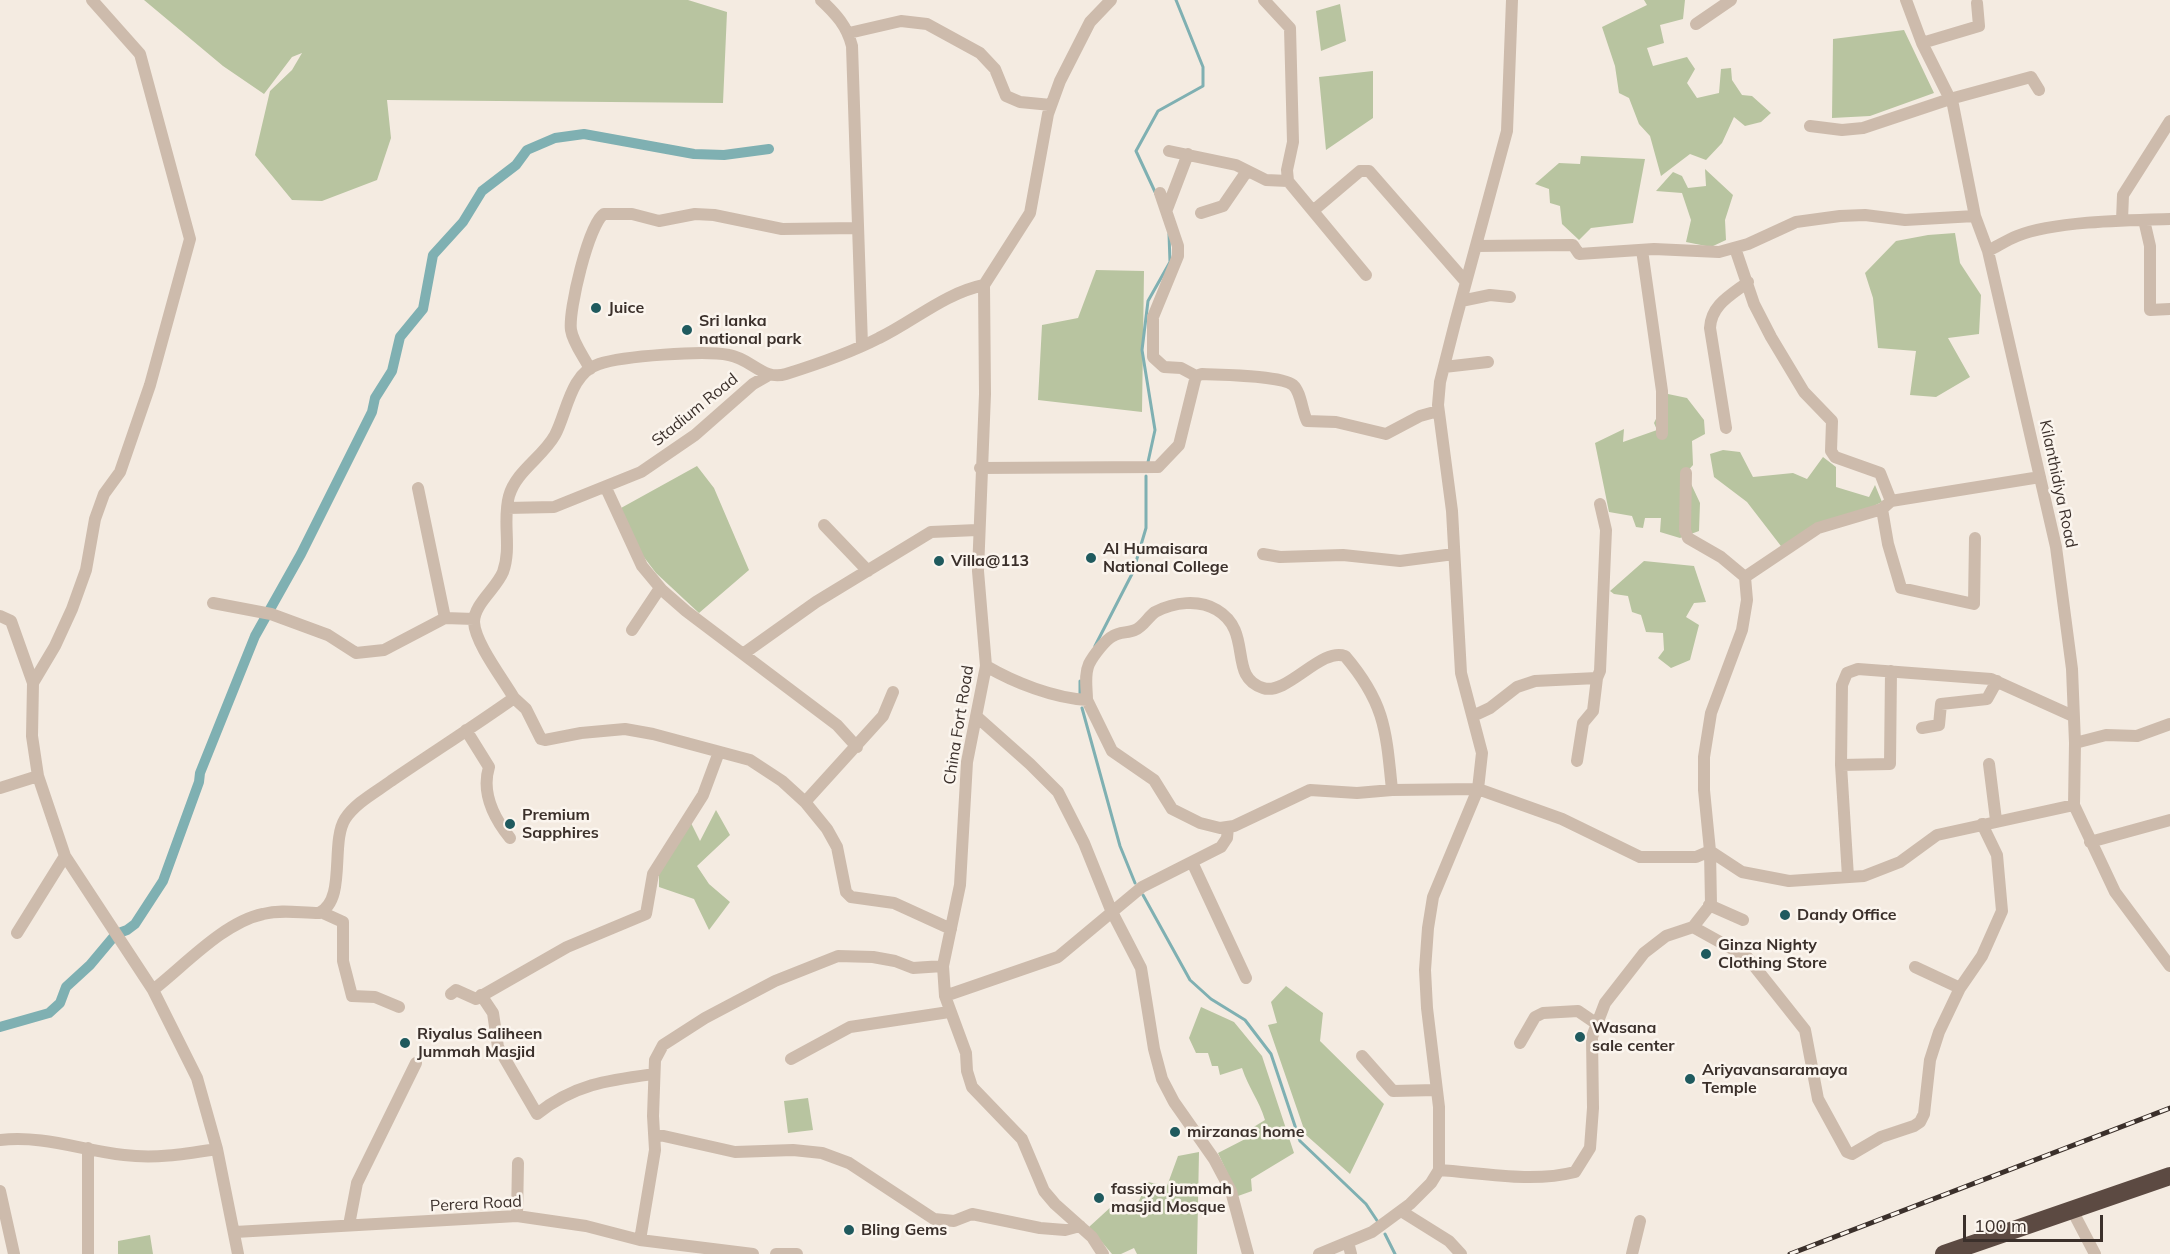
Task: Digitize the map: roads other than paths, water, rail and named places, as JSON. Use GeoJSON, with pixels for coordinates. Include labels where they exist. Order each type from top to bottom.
{"type":"FeatureCollection","features":[{"type":"Feature","properties":{"kind":"highway"},"geometry":{"type":"LineString","coordinates":[[1944,1254],[2170,1176]]}},
{"type":"Feature","properties":{"kind":"street"},"geometry":{"type":"LineString","coordinates":[[33,683],[55,646],[86,570],[95,519],[104,494],[120,472],[150,385],[190,239],[140,54],[92,0]]}},
{"type":"Feature","properties":{"kind":"street"},"geometry":{"type":"LineString","coordinates":[[821,0],[836,14],[849,33],[852,46],[862,345]]}},
{"type":"Feature","properties":{"kind":"street"},"geometry":{"type":"LineString","coordinates":[[951,929],[894,903],[850,897],[846,892],[837,847],[805,802],[782,781],[750,760],[653,734],[625,729],[541,739],[526,709],[514,698],[481,642],[474,620],[478,609],[497,585],[506,562],[507,508],[514,484],[553,438],[574,388],[590,369],[599,364],[656,357],[725,354],[742,358],[767,376],[787,374],[879,338],[963,290],[984,285],[1030,213],[1051,105],[1060,81],[1090,22],[1111,0]]}},
{"type":"Feature","properties":{"kind":"street"},"geometry":{"type":"LineString","coordinates":[[1264,0],[1290,28],[1293,142],[1287,170],[1288,181],[1366,275]]}},
{"type":"Feature","properties":{"kind":"street"},"geometry":{"type":"LineString","coordinates":[[1319,1254],[1349,1248],[1372,1232],[1401,1211],[1431,1183],[1439,1170],[1436,1090],[1426,1008],[1425,970],[1428,928],[1433,897],[1478,789],[1482,753],[1461,673],[1452,511],[1438,411],[1444,367],[1507,131],[1512,0]]}},
{"type":"Feature","properties":{"kind":"street"},"geometry":{"type":"LineString","coordinates":[[1696,24],[1731,0]]}},
{"type":"Feature","properties":{"kind":"street","name":"Kilanthidiya Road"},"geometry":{"type":"LineString","coordinates":[[1906,0],[1922,43],[1950,99],[1959,127],[1975,216],[1988,251],[2058,557],[2072,669],[2075,743],[2074,805],[2090,842],[2129,915],[2170,966]]}},
{"type":"Feature","properties":{"kind":"street"},"geometry":{"type":"LineString","coordinates":[[1922,43],[1979,26],[1977,3]]}},
{"type":"Feature","properties":{"kind":"street"},"geometry":{"type":"LineString","coordinates":[[849,33],[901,21],[927,24],[980,53],[995,69],[1006,96],[1020,102],[1051,105]]}},
{"type":"Feature","properties":{"kind":"street"},"geometry":{"type":"LineString","coordinates":[[1810,126],[1842,130],[1863,128],[1950,99],[2031,77],[2039,90]]}},
{"type":"Feature","properties":{"kind":"street"},"geometry":{"type":"LineString","coordinates":[[2122,220],[2123,195],[2170,121]]}},
{"type":"Feature","properties":{"kind":"street"},"geometry":{"type":"LineString","coordinates":[[1169,151],[1236,165],[1266,180],[1288,181]]}},
{"type":"Feature","properties":{"kind":"street"},"geometry":{"type":"LineString","coordinates":[[1167,209],[1188,154]]}},
{"type":"Feature","properties":{"kind":"street"},"geometry":{"type":"LineString","coordinates":[[1201,213],[1223,206],[1247,171]]}},
{"type":"Feature","properties":{"kind":"street"},"geometry":{"type":"LineString","coordinates":[[1314,210],[1360,171],[1369,171],[1466,282]]}},
{"type":"Feature","properties":{"kind":"street"},"geometry":{"type":"LineString","coordinates":[[1160,193],[1178,246],[1178,256],[1153,317],[1153,357],[1164,368],[1180,368],[1196,376],[1202,374],[1256,377],[1284,382],[1293,385],[1307,421],[1336,422],[1378,434],[1386,434],[1420,416],[1438,411]]}},
{"type":"Feature","properties":{"kind":"street"},"geometry":{"type":"LineString","coordinates":[[590,369],[571,330],[576,288],[596,223],[604,214],[632,214],[659,221],[695,214],[714,215],[782,229],[858,228]]}},
{"type":"Feature","properties":{"kind":"street"},"geometry":{"type":"LineString","coordinates":[[1476,246],[1573,245],[1579,254],[1642,250],[1719,252],[1735,248],[1796,222],[1865,215],[1905,220],[1975,216]]}},
{"type":"Feature","properties":{"kind":"street"},"geometry":{"type":"LineString","coordinates":[[2144,219],[2150,246],[2150,310],[2170,309]]}},
{"type":"Feature","properties":{"kind":"street"},"geometry":{"type":"LineString","coordinates":[[1988,251],[2019,235],[2122,220],[2170,219]]}},
{"type":"Feature","properties":{"kind":"street"},"geometry":{"type":"LineString","coordinates":[[1735,248],[1761,318],[1804,392],[1830,416],[1833,438],[1831,451],[1835,457],[1880,473],[1886,505],[1888,544],[1901,588],[1974,604],[1976,538]]}},
{"type":"Feature","properties":{"kind":"street"},"geometry":{"type":"LineString","coordinates":[[1642,250],[1662,391],[1662,434]]}},
{"type":"Feature","properties":{"kind":"street"},"geometry":{"type":"LineString","coordinates":[[1726,428],[1710,328],[1711,316],[1723,301],[1748,282]]}},
{"type":"Feature","properties":{"kind":"street","name":"China Fort Road"},"geometry":{"type":"LineString","coordinates":[[984,285],[985,394],[977,530],[978,571],[987,666],[967,762],[960,885],[943,966],[945,996],[966,1053],[967,1071],[972,1087],[1022,1139],[1044,1191],[1092,1237],[1103,1254]]}},
{"type":"Feature","properties":{"kind":"street"},"geometry":{"type":"LineString","coordinates":[[1461,301],[1490,295],[1510,297]]}},
{"type":"Feature","properties":{"kind":"street"},"geometry":{"type":"LineString","coordinates":[[1444,367],[1488,362]]}},
{"type":"Feature","properties":{"kind":"street","name":"Stadium Road"},"geometry":{"type":"LineString","coordinates":[[507,508],[554,507],[641,472],[672,453],[753,384],[767,376]]}},
{"type":"Feature","properties":{"kind":"street"},"geometry":{"type":"LineString","coordinates":[[980,468],[1158,467],[1179,446],[1196,376]]}},
{"type":"Feature","properties":{"kind":"street"},"geometry":{"type":"LineString","coordinates":[[1439,1170],[1537,1177],[1560,1176],[1575,1172],[1590,1149],[1593,1108],[1592,1037],[1605,1003],[1644,953],[1666,936],[1693,927],[1709,905],[1710,851],[1704,790],[1704,757],[1711,713],[1742,630],[1747,600],[1745,577],[1721,557],[1688,538],[1686,473]]}},
{"type":"Feature","properties":{"kind":"street"},"geometry":{"type":"LineString","coordinates":[[1745,577],[1818,528],[1886,505],[2040,477]]}},
{"type":"Feature","properties":{"kind":"street"},"geometry":{"type":"LineString","coordinates":[[418,488],[445,618]]}},
{"type":"Feature","properties":{"kind":"street"},"geometry":{"type":"LineString","coordinates":[[606,488],[642,566],[660,588],[686,611],[837,725],[857,747]]}},
{"type":"Feature","properties":{"kind":"street"},"geometry":{"type":"LineString","coordinates":[[1577,761],[1583,723],[1593,711],[1600,671],[1606,530],[1600,504]]}},
{"type":"Feature","properties":{"kind":"street"},"geometry":{"type":"LineString","coordinates":[[824,525],[868,571]]}},
{"type":"Feature","properties":{"kind":"street"},"geometry":{"type":"LineString","coordinates":[[743,654],[816,602],[931,532],[977,530]]}},
{"type":"Feature","properties":{"kind":"street"},"geometry":{"type":"LineString","coordinates":[[1263,554],[1280,557],[1343,555],[1400,561],[1454,554]]}},
{"type":"Feature","properties":{"kind":"street"},"geometry":{"type":"LineString","coordinates":[[632,630],[660,588]]}},
{"type":"Feature","properties":{"kind":"street"},"geometry":{"type":"LineString","coordinates":[[213,603],[267,613],[328,635],[356,653],[384,650],[445,618],[474,620]]}},
{"type":"Feature","properties":{"kind":"street"},"geometry":{"type":"LineString","coordinates":[[1392,789],[1384,723],[1370,688],[1345,656],[1332,655],[1276,687],[1265,689],[1254,684],[1244,674],[1239,635],[1226,618],[1207,606],[1194,603],[1175,605],[1154,613],[1137,629],[1111,636],[1090,662],[1086,673],[1088,700],[1112,751],[1154,780],[1172,809],[1200,823],[1220,828],[1228,827],[1310,790],[1357,793],[1392,789],[1478,789],[1562,819],[1640,857],[1696,857],[1710,851]]}},
{"type":"Feature","properties":{"kind":"street"},"geometry":{"type":"LineString","coordinates":[[0,616],[11,621],[33,683],[32,736],[38,776],[64,856],[153,990],[197,1078],[217,1149],[238,1254]]}},
{"type":"Feature","properties":{"kind":"street"},"geometry":{"type":"LineString","coordinates":[[987,666],[1004,676],[1074,699],[1088,700]]}},
{"type":"Feature","properties":{"kind":"street"},"geometry":{"type":"LineString","coordinates":[[1848,877],[1841,765],[1842,685],[1847,673],[1858,669],[1997,681],[2073,716]]}},
{"type":"Feature","properties":{"kind":"street"},"geometry":{"type":"LineString","coordinates":[[1841,765],[1890,764],[1891,671]]}},
{"type":"Feature","properties":{"kind":"street"},"geometry":{"type":"LineString","coordinates":[[1473,716],[1490,708],[1517,687],[1536,681],[1597,678]]}},
{"type":"Feature","properties":{"kind":"street"},"geometry":{"type":"LineString","coordinates":[[1922,728],[1939,725],[1941,704],[1987,699],[1997,681]]}},
{"type":"Feature","properties":{"kind":"street"},"geometry":{"type":"LineString","coordinates":[[805,802],[884,716],[893,692]]}},
{"type":"Feature","properties":{"kind":"street"},"geometry":{"type":"LineString","coordinates":[[321,912],[331,900],[338,837],[347,816],[377,791],[514,698]]}},
{"type":"Feature","properties":{"kind":"street"},"geometry":{"type":"LineString","coordinates":[[976,716],[1058,792],[1084,843],[1111,910],[1141,968],[1154,1049],[1162,1079],[1174,1102],[1214,1159],[1231,1191],[1248,1254]]}},
{"type":"Feature","properties":{"kind":"street"},"geometry":{"type":"LineString","coordinates":[[2075,743],[2106,735],[2137,736],[2170,724]]}},
{"type":"Feature","properties":{"kind":"street"},"geometry":{"type":"LineString","coordinates":[[466,730],[489,767],[486,779],[487,794],[494,813],[510,838]]}},
{"type":"Feature","properties":{"kind":"street"},"geometry":{"type":"LineString","coordinates":[[452,994],[456,990],[476,999],[567,947],[646,914],[652,874],[703,795],[719,752]]}},
{"type":"Feature","properties":{"kind":"street"},"geometry":{"type":"LineString","coordinates":[[1989,764],[1996,820]]}},
{"type":"Feature","properties":{"kind":"street"},"geometry":{"type":"LineString","coordinates":[[0,788],[38,776]]}},
{"type":"Feature","properties":{"kind":"street"},"geometry":{"type":"LineString","coordinates":[[1710,851],[1742,872],[1790,881],[1864,876],[1900,862],[1937,835],[1996,820],[2074,805]]}},
{"type":"Feature","properties":{"kind":"street"},"geometry":{"type":"LineString","coordinates":[[2090,842],[2170,820]]}},
{"type":"Feature","properties":{"kind":"street"},"geometry":{"type":"LineString","coordinates":[[1693,927],[1747,957],[1805,1030],[1818,1099],[1847,1152],[1852,1154],[1881,1137],[1920,1122],[1924,1114],[1930,1060],[1939,1032],[1960,988],[1982,956],[2002,911],[1997,855],[1982,824]]}},
{"type":"Feature","properties":{"kind":"street"},"geometry":{"type":"LineString","coordinates":[[945,996],[1058,957],[1111,910],[1142,887],[1221,847],[1227,838],[1228,827]]}},
{"type":"Feature","properties":{"kind":"street"},"geometry":{"type":"LineString","coordinates":[[17,933],[64,856]]}},
{"type":"Feature","properties":{"kind":"street"},"geometry":{"type":"LineString","coordinates":[[1192,862],[1246,978]]}},
{"type":"Feature","properties":{"kind":"street"},"geometry":{"type":"LineString","coordinates":[[1709,905],[1743,920]]}},
{"type":"Feature","properties":{"kind":"street"},"geometry":{"type":"LineString","coordinates":[[153,990],[207,945],[248,919],[276,912],[321,912],[342,922],[343,961],[352,996],[375,997],[399,1007]]}},
{"type":"Feature","properties":{"kind":"street"},"geometry":{"type":"LineString","coordinates":[[640,1240],[654,1158],[655,1060],[663,1046],[705,1018],[795,972],[838,956],[850,955],[896,961],[913,968],[943,966]]}},
{"type":"Feature","properties":{"kind":"street"},"geometry":{"type":"LineString","coordinates":[[1915,967],[1960,988]]}},
{"type":"Feature","properties":{"kind":"street"},"geometry":{"type":"LineString","coordinates":[[481,995],[493,1013],[500,1033],[498,1047],[537,1114],[554,1101],[596,1082],[654,1074]]}},
{"type":"Feature","properties":{"kind":"street"},"geometry":{"type":"LineString","coordinates":[[1521,1043],[1535,1017],[1543,1013],[1578,1011],[1596,1024]]}},
{"type":"Feature","properties":{"kind":"street"},"geometry":{"type":"LineString","coordinates":[[791,1059],[857,1025],[950,1012]]}},
{"type":"Feature","properties":{"kind":"street"},"geometry":{"type":"LineString","coordinates":[[1362,1056],[1393,1091],[1436,1090]]}},
{"type":"Feature","properties":{"kind":"street"},"geometry":{"type":"LineString","coordinates":[[350,1225],[357,1183],[416,1063]]}},
{"type":"Feature","properties":{"kind":"street"},"geometry":{"type":"LineString","coordinates":[[655,1134],[735,1152],[793,1150],[822,1153],[849,1163],[934,1219],[954,1221],[972,1214],[1040,1228],[1065,1230],[1080,1226]]}},
{"type":"Feature","properties":{"kind":"street"},"geometry":{"type":"LineString","coordinates":[[0,1140],[39,1138],[124,1155],[169,1157],[217,1149]]}},
{"type":"Feature","properties":{"kind":"street"},"geometry":{"type":"LineString","coordinates":[[88,1148],[88,1254]]}},
{"type":"Feature","properties":{"kind":"street"},"geometry":{"type":"LineString","coordinates":[[517,1216],[518,1163]]}},
{"type":"Feature","properties":{"kind":"street"},"geometry":{"type":"LineString","coordinates":[[0,1191],[14,1254]]}},
{"type":"Feature","properties":{"kind":"street"},"geometry":{"type":"LineString","coordinates":[[2072,1210],[2095,1254]]}},
{"type":"Feature","properties":{"kind":"street"},"geometry":{"type":"LineString","coordinates":[[1401,1211],[1449,1241],[1461,1254]]}},
{"type":"Feature","properties":{"kind":"street","name":"Perera Road"},"geometry":{"type":"LineString","coordinates":[[235,1232],[431,1223],[517,1216],[586,1226],[640,1240],[700,1250],[753,1254]]}},
{"type":"Feature","properties":{"kind":"street"},"geometry":{"type":"LineString","coordinates":[[1632,1254],[1640,1221]]}},
{"type":"Feature","properties":{"kind":"street"},"geometry":{"type":"LineString","coordinates":[[776,1254],[797,1254]]}},
{"type":"Feature","properties":{"kind":"waterway"},"geometry":{"type":"LineString","coordinates":[[1156,194],[1136,151],[1158,111],[1203,86],[1203,67],[1176,0]]}},
{"type":"Feature","properties":{"kind":"waterway"},"geometry":{"type":"LineString","coordinates":[[0,1027],[49,1013],[60,1003],[66,987],[90,965],[116,934],[135,924],[163,881],[199,782],[200,773],[255,636],[301,554],[372,412],[375,398],[392,371],[400,337],[423,309],[433,255],[463,222],[482,191],[516,165],[527,150],[555,138],[584,134],[694,154],[724,155],[769,149]]}},
{"type":"Feature","properties":{"kind":"waterway"},"geometry":{"type":"LineString","coordinates":[[1148,462],[1155,430],[1142,350],[1148,301],[1170,262],[1169,234]]}},
{"type":"Feature","properties":{"kind":"waterway"},"geometry":{"type":"LineString","coordinates":[[1095,646],[1133,572],[1146,528],[1146,476]]}},
{"type":"Feature","properties":{"kind":"waterway"},"geometry":{"type":"LineString","coordinates":[[1080,681],[1080,694]]}},
{"type":"Feature","properties":{"kind":"waterway"},"geometry":{"type":"LineString","coordinates":[[1082,708],[1120,846],[1135,883]]}},
{"type":"Feature","properties":{"kind":"waterway"},"geometry":{"type":"LineString","coordinates":[[1143,895],[1190,980],[1211,999],[1245,1020],[1271,1054],[1300,1141],[1366,1204],[1378,1222]]}},
{"type":"Feature","properties":{"kind":"waterway"},"geometry":{"type":"LineString","coordinates":[[1385,1234],[1395,1254]]}},
{"type":"Feature","properties":{"kind":"railway"},"geometry":{"type":"LineString","coordinates":[[1790,1254],[2170,1108]]}},
{"type":"Feature","properties":{"kind":"place","name":"Juice"},"geometry":{"type":"Point","coordinates":[596,308]}},
{"type":"Feature","properties":{"kind":"place","name":"Sri lanka national park"},"geometry":{"type":"Point","coordinates":[687,330]}},
{"type":"Feature","properties":{"kind":"place","name":"Al Humaisara National College"},"geometry":{"type":"Point","coordinates":[1091,558]}},
{"type":"Feature","properties":{"kind":"place","name":"Villa@113"},"geometry":{"type":"Point","coordinates":[939,561]}},
{"type":"Feature","properties":{"kind":"place","name":"Premium Sapphires"},"geometry":{"type":"Point","coordinates":[510,824]}},
{"type":"Feature","properties":{"kind":"place","name":"Dandy Office"},"geometry":{"type":"Point","coordinates":[1785,915]}},
{"type":"Feature","properties":{"kind":"place","name":"Ginza Nighty Clothing Store"},"geometry":{"type":"Point","coordinates":[1706,954]}},
{"type":"Feature","properties":{"kind":"place","name":"Wasana sale center"},"geometry":{"type":"Point","coordinates":[1580,1037]}},
{"type":"Feature","properties":{"kind":"place","name":"Riyalus Saliheen Jummah Masjid"},"geometry":{"type":"Point","coordinates":[405,1043]}},
{"type":"Feature","properties":{"kind":"place","name":"Ariyavansaramaya Temple"},"geometry":{"type":"Point","coordinates":[1690,1079]}},
{"type":"Feature","properties":{"kind":"place","name":"mirzanas home"},"geometry":{"type":"Point","coordinates":[1175,1132]}},
{"type":"Feature","properties":{"kind":"place","name":"fassiya jummah masjid Mosque"},"geometry":{"type":"Point","coordinates":[1099,1198]}},
{"type":"Feature","properties":{"kind":"place","name":"Bling Gems"},"geometry":{"type":"Point","coordinates":[849,1230]}}]}
